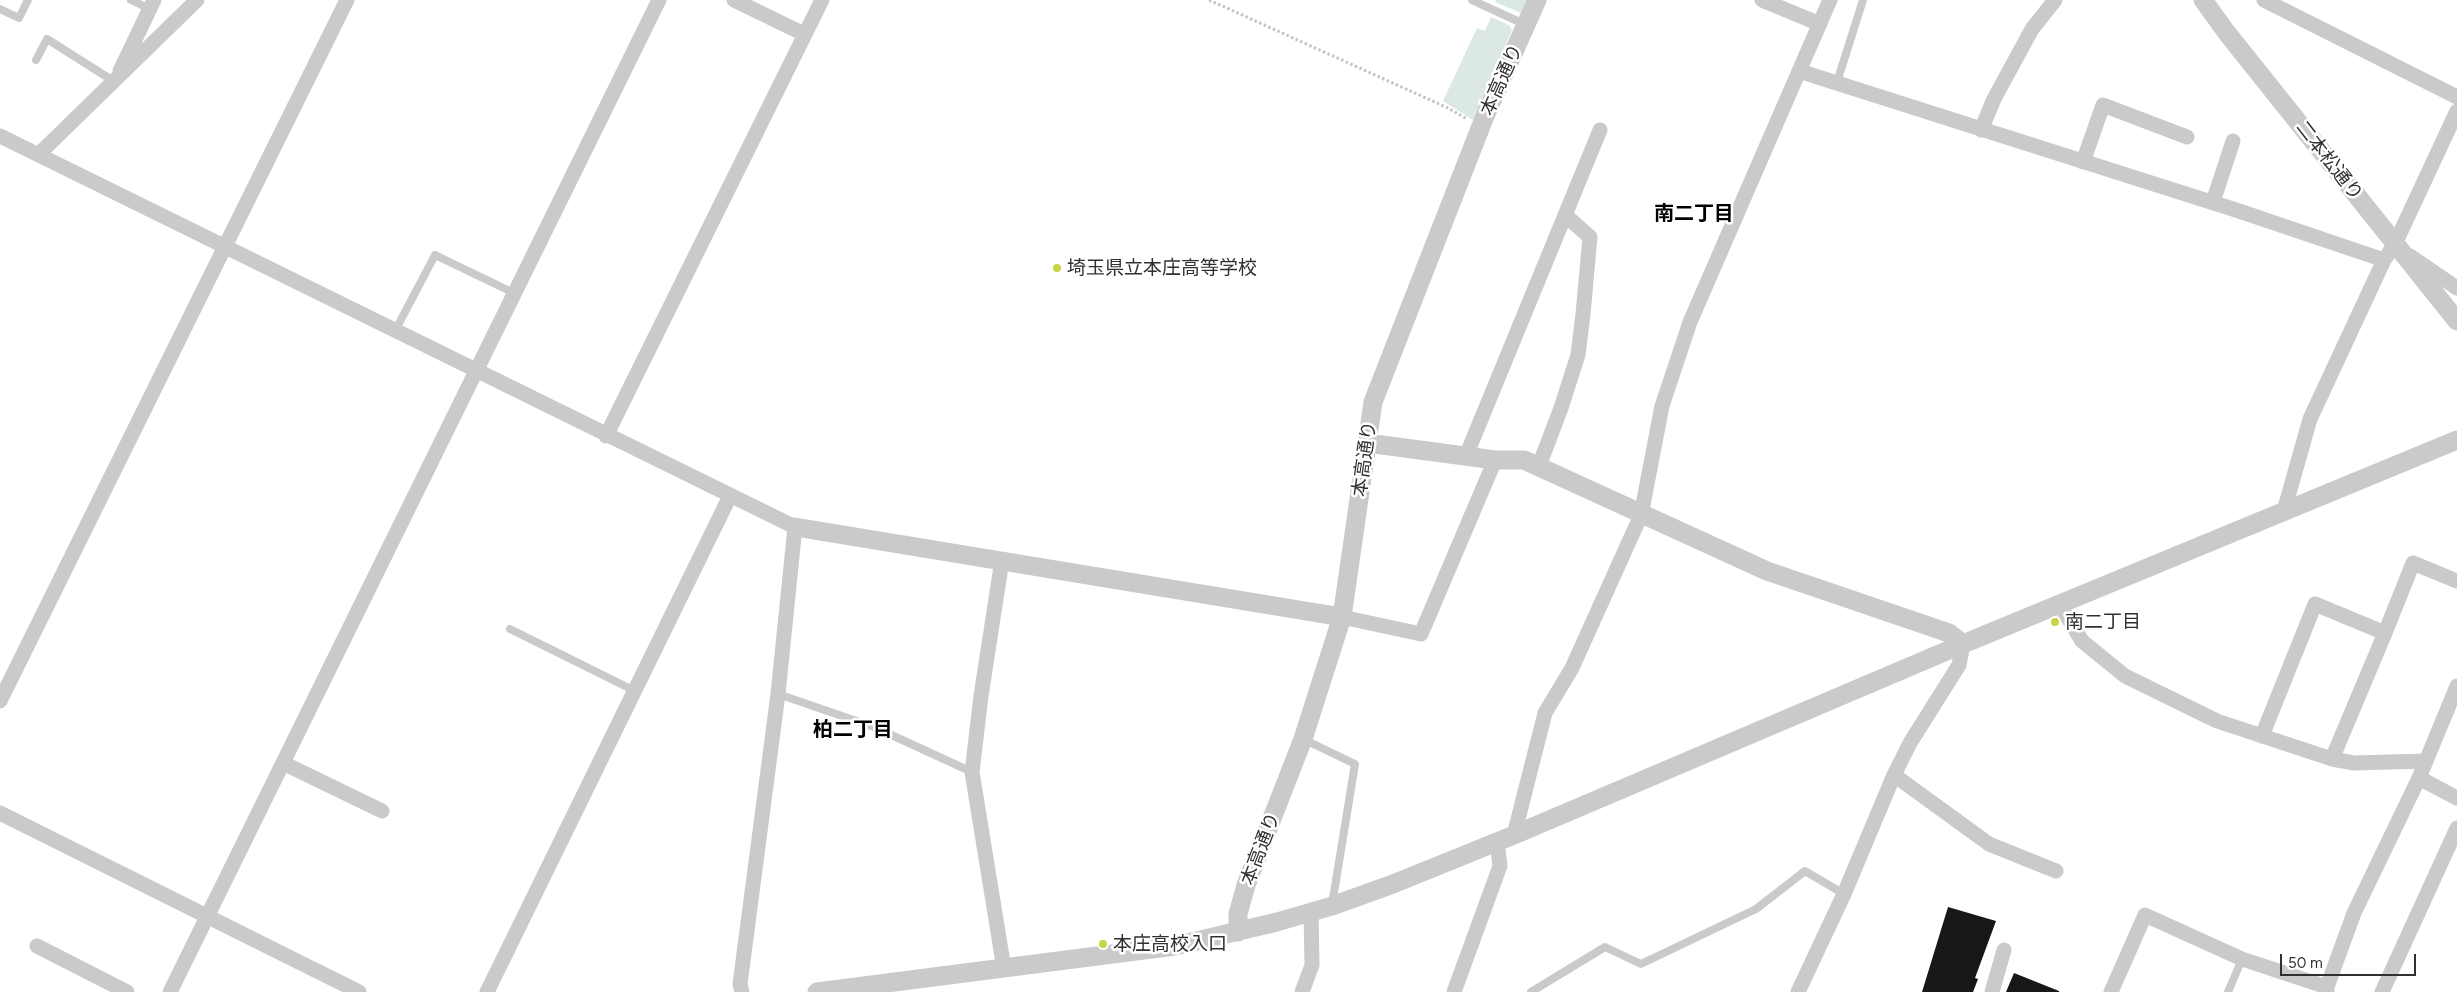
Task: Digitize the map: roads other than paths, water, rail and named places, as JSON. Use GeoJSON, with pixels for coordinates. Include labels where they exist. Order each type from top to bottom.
{"type":"FeatureCollection","features":[{"type":"Feature","properties":{"kind":"street"},"geometry":{"type":"LineString","coordinates":[[39,154],[197,0]]}},
{"type":"Feature","properties":{"kind":"street"},"geometry":{"type":"LineString","coordinates":[[0,701],[347,0]]}},
{"type":"Feature","properties":{"kind":"street"},"geometry":{"type":"LineString","coordinates":[[170,992],[478,372],[659,0]]}},
{"type":"Feature","properties":{"kind":"street"},"geometry":{"type":"LineString","coordinates":[[734,0],[804,34]]}},
{"type":"Feature","properties":{"kind":"street"},"geometry":{"type":"LineString","coordinates":[[606,436],[822,0]]}},
{"type":"Feature","properties":{"kind":"street","name":"本高通り"},"geometry":{"type":"LineString","coordinates":[[1238,932],[1238,914],[1246,885],[1303,739],[1342,617],[1373,402],[1480,128],[1537,0]]}},
{"type":"Feature","properties":{"kind":"street"},"geometry":{"type":"LineString","coordinates":[[1762,0],[1820,24]]}},
{"type":"Feature","properties":{"kind":"street"},"geometry":{"type":"LineString","coordinates":[[1514,834],[1545,713],[1572,668],[1641,515],[1662,406],[1690,322],[1830,0]]}},
{"type":"Feature","properties":{"kind":"street"},"geometry":{"type":"LineString","coordinates":[[1981,130],[1994,99],[2032,29],[2055,0]]}},
{"type":"Feature","properties":{"kind":"street","name":"二本松通り"},"geometry":{"type":"LineString","coordinates":[[2204,0],[2457,321]]}},
{"type":"Feature","properties":{"kind":"street"},"geometry":{"type":"LineString","coordinates":[[2264,0],[2457,97]]}},
{"type":"Feature","properties":{"kind":"street"},"geometry":{"type":"LineString","coordinates":[[115,82],[152,5]]}},
{"type":"Feature","properties":{"kind":"street"},"geometry":{"type":"LineString","coordinates":[[1799,71],[2213,202],[2384,260]]}},
{"type":"Feature","properties":{"kind":"street"},"geometry":{"type":"LineString","coordinates":[[2083,162],[2103,105],[2187,137]]}},
{"type":"Feature","properties":{"kind":"street"},"geometry":{"type":"LineString","coordinates":[[2284,511],[2310,419],[2384,260],[2395,244],[2457,111]]}},
{"type":"Feature","properties":{"kind":"street"},"geometry":{"type":"LineString","coordinates":[[1466,456],[1600,130]]}},
{"type":"Feature","properties":{"kind":"street"},"geometry":{"type":"LineString","coordinates":[[0,136],[606,436],[795,527],[1342,617],[1421,634],[1495,460]]}},
{"type":"Feature","properties":{"kind":"street"},"geometry":{"type":"LineString","coordinates":[[2213,202],[2233,141]]}},
{"type":"Feature","properties":{"kind":"street"},"geometry":{"type":"LineString","coordinates":[[1539,466],[1561,408],[1578,355],[1584,314],[1590,237],[1565,215]]}},
{"type":"Feature","properties":{"kind":"street"},"geometry":{"type":"LineString","coordinates":[[2395,244],[2457,288]]}},
{"type":"Feature","properties":{"kind":"street"},"geometry":{"type":"LineString","coordinates":[[817,992],[1175,946],[1238,932],[1332,906],[1393,884],[1497,842],[1963,644],[2457,440]]}},
{"type":"Feature","properties":{"kind":"street"},"geometry":{"type":"LineString","coordinates":[[1368,443],[1495,460],[1524,460],[1767,572],[1948,633],[1963,644]]}},
{"type":"Feature","properties":{"kind":"street"},"geometry":{"type":"LineString","coordinates":[[487,992],[730,496]]}},
{"type":"Feature","properties":{"kind":"street"},"geometry":{"type":"LineString","coordinates":[[742,992],[740,984],[778,694],[795,527]]}},
{"type":"Feature","properties":{"kind":"street"},"geometry":{"type":"LineString","coordinates":[[1002,560],[981,696],[972,772],[1004,969]]}},
{"type":"Feature","properties":{"kind":"street"},"geometry":{"type":"LineString","coordinates":[[2332,759],[2413,562],[2457,581]]}},
{"type":"Feature","properties":{"kind":"street"},"geometry":{"type":"LineString","coordinates":[[2262,736],[2315,604],[2385,633]]}},
{"type":"Feature","properties":{"kind":"street"},"geometry":{"type":"LineString","coordinates":[[2060,605],[2082,640],[2125,676],[2217,721],[2332,759],[2354,763],[2425,761]]}},
{"type":"Feature","properties":{"kind":"street"},"geometry":{"type":"LineString","coordinates":[[1798,992],[1844,894],[1894,775],[1910,743],[1959,665],[1963,644]]}},
{"type":"Feature","properties":{"kind":"street"},"geometry":{"type":"LineString","coordinates":[[2112,992],[2145,915],[2242,959],[2327,990],[2354,913],[2420,778],[2425,761],[2457,686]]}},
{"type":"Feature","properties":{"kind":"street"},"geometry":{"type":"LineString","coordinates":[[283,763],[382,811]]}},
{"type":"Feature","properties":{"kind":"street"},"geometry":{"type":"LineString","coordinates":[[1894,775],[1990,844],[2056,871]]}},
{"type":"Feature","properties":{"kind":"street"},"geometry":{"type":"LineString","coordinates":[[2420,778],[2457,798]]}},
{"type":"Feature","properties":{"kind":"street"},"geometry":{"type":"LineString","coordinates":[[0,813],[208,915],[359,992]]}},
{"type":"Feature","properties":{"kind":"street"},"geometry":{"type":"LineString","coordinates":[[2382,992],[2457,828]]}},
{"type":"Feature","properties":{"kind":"street"},"geometry":{"type":"LineString","coordinates":[[1454,992],[1500,866],[1497,842]]}},
{"type":"Feature","properties":{"kind":"street"},"geometry":{"type":"LineString","coordinates":[[1302,992],[1312,965],[1311,912]]}},
{"type":"Feature","properties":{"kind":"street"},"geometry":{"type":"LineString","coordinates":[[37,946],[127,992]]}},
{"type":"Feature","properties":{"kind":"street"},"geometry":{"type":"LineString","coordinates":[[1992,992],[2004,950]]}},
{"type":"Feature","properties":{"kind":"lane"},"geometry":{"type":"LineString","coordinates":[[0,10],[19,18],[28,0]]}},
{"type":"Feature","properties":{"kind":"lane"},"geometry":{"type":"LineString","coordinates":[[131,0],[152,5]]}},
{"type":"Feature","properties":{"kind":"lane"},"geometry":{"type":"LineString","coordinates":[[1472,0],[1526,24]]}},
{"type":"Feature","properties":{"kind":"lane"},"geometry":{"type":"LineString","coordinates":[[1837,82],[1863,0]]}},
{"type":"Feature","properties":{"kind":"lane"},"geometry":{"type":"LineString","coordinates":[[36,60],[47,39],[115,82]]}},
{"type":"Feature","properties":{"kind":"lane"},"geometry":{"type":"LineString","coordinates":[[395,331],[435,255],[516,294]]}},
{"type":"Feature","properties":{"kind":"lane"},"geometry":{"type":"LineString","coordinates":[[510,629],[635,691]]}},
{"type":"Feature","properties":{"kind":"lane"},"geometry":{"type":"LineString","coordinates":[[778,694],[874,726],[972,772]]}},
{"type":"Feature","properties":{"kind":"lane"},"geometry":{"type":"LineString","coordinates":[[1303,739],[1355,764],[1332,906]]}},
{"type":"Feature","properties":{"kind":"lane"},"geometry":{"type":"LineString","coordinates":[[1531,992],[1605,946],[1641,964],[1756,909],[1805,871],[1844,894]]}},
{"type":"Feature","properties":{"kind":"lane"},"geometry":{"type":"LineString","coordinates":[[2228,992],[2242,959]]}},
{"type":"Feature","properties":{"kind":"place","name":"埼玉県立本庄高等学校"},"geometry":{"type":"Point","coordinates":[1057,268]}},
{"type":"Feature","properties":{"kind":"place","name":"南二丁目"},"geometry":{"type":"Point","coordinates":[2055,622]}},
{"type":"Feature","properties":{"kind":"place","name":"本庄高校入口"},"geometry":{"type":"Point","coordinates":[1103,944]}},
{"type":"Feature","properties":{"kind":"district","name":"南二丁目"},"geometry":{"type":"Point","coordinates":[1694,214]}},
{"type":"Feature","properties":{"kind":"district","name":"柏二丁目"},"geometry":{"type":"Point","coordinates":[853,730]}}]}
